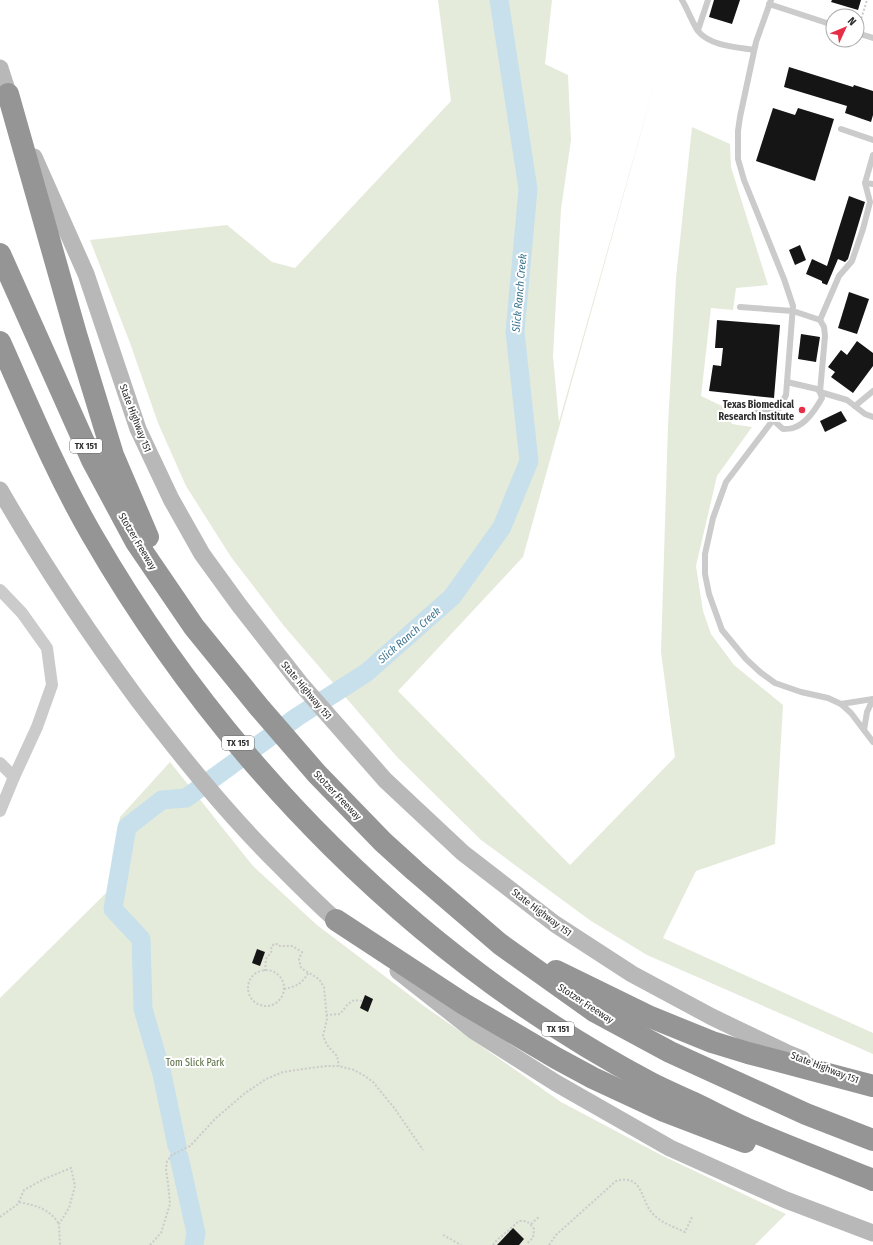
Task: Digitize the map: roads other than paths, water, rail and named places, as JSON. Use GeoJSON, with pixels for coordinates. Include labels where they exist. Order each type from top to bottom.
{"type":"FeatureCollection","features":[{"type":"Feature","properties":{"kind":"highway"},"geometry":{"type":"LineString","coordinates":[[8,94],[76,334],[113,455],[146,532],[194,627]]}},
{"type":"Feature","properties":{"kind":"highway","name":"Stotzer Freeway"},"geometry":{"type":"LineString","coordinates":[[0,254],[92,460],[136,542],[194,627],[259,707],[317,774],[383,842],[500,944],[594,1011],[670,1052],[806,1114],[873,1140]]}},
{"type":"Feature","properties":{"kind":"highway","name":"TX 151"},"geometry":{"type":"LineString","coordinates":[[0,342],[51,458],[90,532],[121,584],[187,680],[221,724],[290,805],[378,892],[479,975],[544,1020],[649,1082],[754,1132],[873,1180]]}},
{"type":"Feature","properties":{"kind":"highway"},"geometry":{"type":"LineString","coordinates":[[336,920],[464,1004],[593,1078],[686,1120],[873,1190]]}},
{"type":"Feature","properties":{"kind":"highway"},"geometry":{"type":"LineString","coordinates":[[500,944],[648,1016],[712,1042],[873,1086]]}},
{"type":"Feature","properties":{"kind":"main road","name":"State Highway 151"},"geometry":{"type":"LineString","coordinates":[[0,68],[21,129],[86,274],[138,429],[168,492],[202,554],[239,605],[300,683],[386,780],[464,852],[555,924],[632,974],[712,1017],[785,1052],[873,1086]]}},
{"type":"Feature","properties":{"kind":"main road"},"geometry":{"type":"LineString","coordinates":[[0,490],[61,591],[104,654],[161,730],[208,789],[254,840],[326,913],[474,1031],[556,1083],[670,1148],[780,1197],[873,1233]]}},
{"type":"Feature","properties":{"kind":"street"},"geometry":{"type":"LineString","coordinates":[[0,590],[22,613],[47,648],[52,685],[37,727],[0,811]]}},
{"type":"Feature","properties":{"kind":"street"},"geometry":{"type":"LineString","coordinates":[[0,763],[14,777]]}},
{"type":"Feature","properties":{"kind":"lane"},"geometry":{"type":"LineString","coordinates":[[698,30],[708,0]]}},
{"type":"Feature","properties":{"kind":"lane"},"geometry":{"type":"LineString","coordinates":[[684,2],[698,30],[705,38],[713,42],[754,50]]}},
{"type":"Feature","properties":{"kind":"lane"},"geometry":{"type":"LineString","coordinates":[[825,22],[770,2],[754,50],[740,117],[738,131],[738,158],[744,180],[784,279],[793,306],[786,395],[773,420],[726,482],[713,518],[705,554],[705,574],[709,594],[722,630],[746,659],[775,683],[801,692],[828,698],[841,704],[851,713],[873,742]]}},
{"type":"Feature","properties":{"kind":"lane"},"geometry":{"type":"LineString","coordinates":[[841,129],[873,140]]}},
{"type":"Feature","properties":{"kind":"lane"},"geometry":{"type":"LineString","coordinates":[[820,320],[839,276],[852,261],[863,229],[870,202],[865,183],[873,155]]}},
{"type":"Feature","properties":{"kind":"lane"},"geometry":{"type":"LineString","coordinates":[[865,183],[873,184]]}},
{"type":"Feature","properties":{"kind":"lane"},"geometry":{"type":"LineString","coordinates":[[740,307],[793,311],[820,320],[824,327],[825,336],[820,392],[822,398],[813,413],[800,424],[792,428],[783,429],[773,420]]}},
{"type":"Feature","properties":{"kind":"lane"},"geometry":{"type":"LineString","coordinates":[[787,382],[817,389],[820,392],[847,400],[866,414],[873,417]]}},
{"type":"Feature","properties":{"kind":"lane"},"geometry":{"type":"LineString","coordinates":[[855,406],[873,391]]}},
{"type":"Feature","properties":{"kind":"lane"},"geometry":{"type":"LineString","coordinates":[[755,411],[777,413]]}},
{"type":"Feature","properties":{"kind":"lane"},"geometry":{"type":"LineString","coordinates":[[841,704],[873,699]]}},
{"type":"Feature","properties":{"kind":"lane"},"geometry":{"type":"LineString","coordinates":[[864,730],[866,712],[873,699]]}},
{"type":"Feature","properties":{"kind":"waterway","name":"Slick Ranch Creek"},"geometry":{"type":"LineString","coordinates":[[177,1146],[162,1074],[143,1009],[141,939],[113,909],[127,827],[162,800],[186,798],[297,717],[366,673],[452,597],[502,527],[529,461],[515,332],[528,189],[499,0]]}},
{"type":"Feature","properties":{"kind":"waterway","name":"Slick Ranch Creek"},"geometry":{"type":"LineString","coordinates":[[179,1157],[196,1233],[194,1245]]}},
{"type":"Feature","properties":{"kind":"place","name":"Texas Biomedical Research Institute"},"geometry":{"type":"Point","coordinates":[802,410]}},
{"type":"Feature","properties":{"kind":"park label","name":"Tom Slick Park"},"geometry":{"type":"Point","coordinates":[195,1062]}}]}
